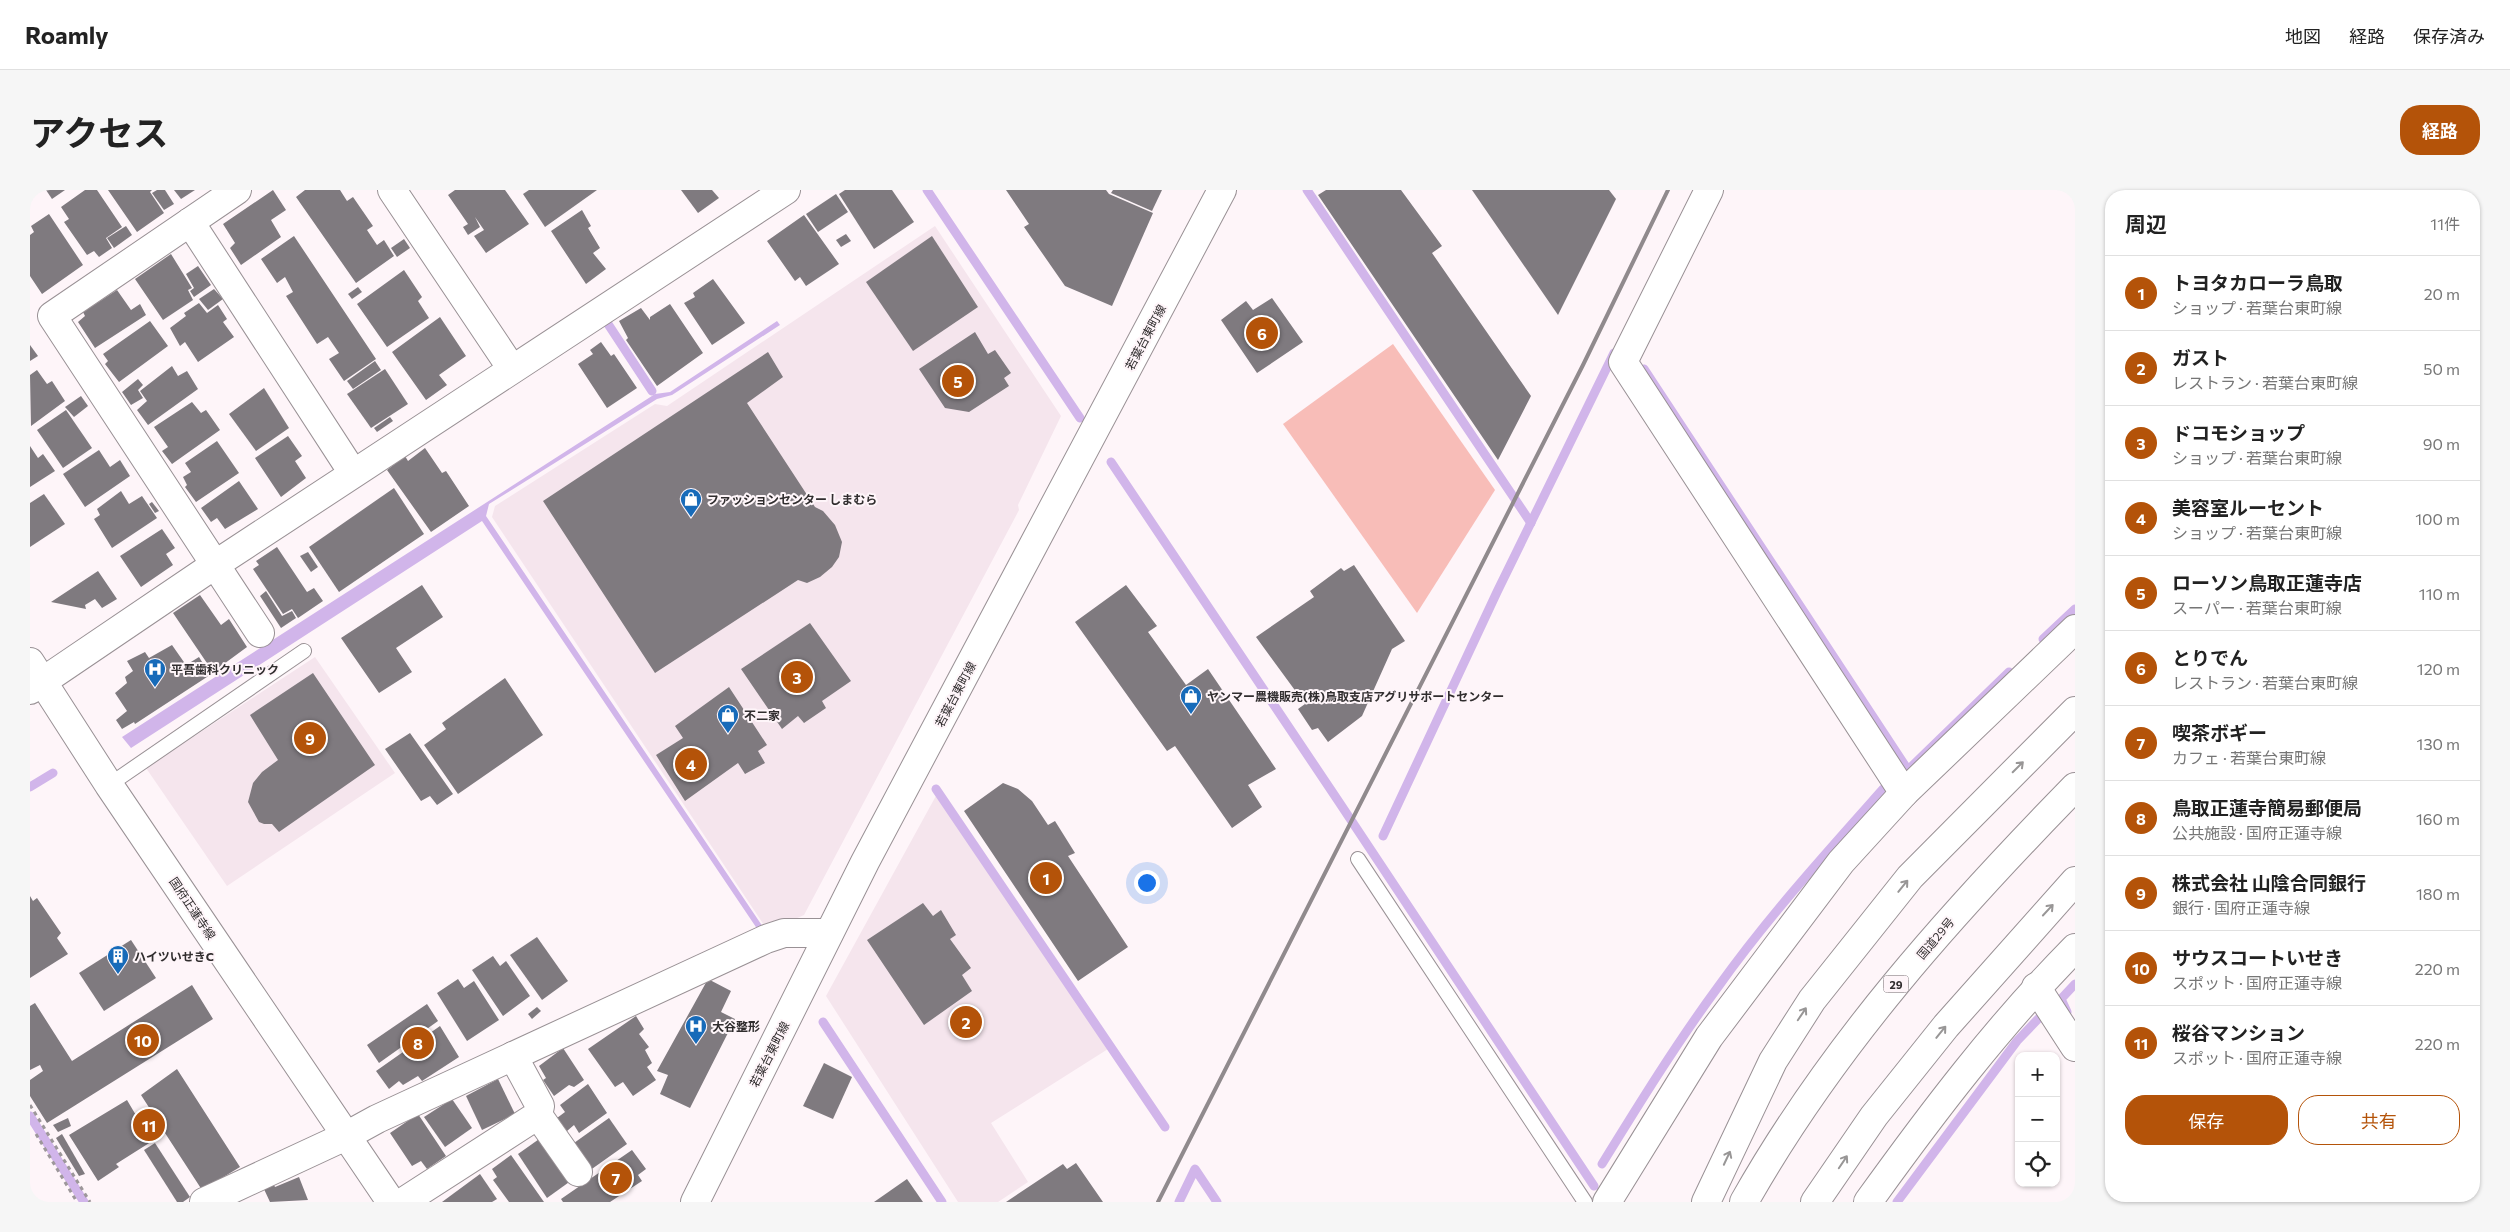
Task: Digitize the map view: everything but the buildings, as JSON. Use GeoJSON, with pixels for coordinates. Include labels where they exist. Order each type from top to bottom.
{"type":"FeatureCollection","features":[{"type":"Feature","properties":{"kind":"main road"},"geometry":{"type":"LineString","coordinates":[[237,190],[52,316],[260,632]]}},
{"type":"Feature","properties":{"kind":"main road"},"geometry":{"type":"LineString","coordinates":[[392,190],[512,370]]}},
{"type":"Feature","properties":{"kind":"main road"},"geometry":{"type":"LineString","coordinates":[[34,678],[216,564],[786,190]]}},
{"type":"Feature","properties":{"kind":"main road","name":"若葉台東町線"},"geometry":{"type":"LineString","coordinates":[[695,1202],[829,933],[1222,190]]}},
{"type":"Feature","properties":{"kind":"main road"},"geometry":{"type":"LineString","coordinates":[[1709,190],[1623,362],[1904,793]]}},
{"type":"Feature","properties":{"kind":"main road"},"geometry":{"type":"LineString","coordinates":[[190,222],[353,474]]}},
{"type":"Feature","properties":{"kind":"main road"},"geometry":{"type":"LineString","coordinates":[[1619,1196],[1709,1037],[1842,862],[1904,793],[2075,628]]}},
{"type":"Feature","properties":{"kind":"main road","name":"国府正蓮寺線"},"geometry":{"type":"LineString","coordinates":[[34,678],[109,785],[391,1202]]}},
{"type":"Feature","properties":{"kind":"main road"},"geometry":{"type":"LineString","coordinates":[[1706,1202],[1772,1061],[1812,1000],[1910,877],[2075,711]]}},
{"type":"Feature","properties":{"kind":"main road","name":"国道29号"},"geometry":{"type":"LineString","coordinates":[[1744,1202],[1803,1105],[1860,1028],[1955,913],[2075,786]]}},
{"type":"Feature","properties":{"kind":"main road"},"geometry":{"type":"LineString","coordinates":[[1815,1202],[1874,1116],[1946,1026],[2072,884]]}},
{"type":"Feature","properties":{"kind":"main road"},"geometry":{"type":"LineString","coordinates":[[204,1202],[346,1136],[377,1119],[766,939],[784,933],[829,933]]}},
{"type":"Feature","properties":{"kind":"main road"},"geometry":{"type":"LineString","coordinates":[[1868,1202],[1927,1119],[2036,988],[2075,948]]}},
{"type":"Feature","properties":{"kind":"main road"},"geometry":{"type":"LineString","coordinates":[[2036,988],[2075,1047]]}},
{"type":"Feature","properties":{"kind":"main road"},"geometry":{"type":"LineString","coordinates":[[404,1202],[538,1115],[540,1106],[513,1056]]}},
{"type":"Feature","properties":{"kind":"main road"},"geometry":{"type":"LineString","coordinates":[[538,1115],[578,1172]]}},
{"type":"Feature","properties":{"kind":"lane"},"geometry":{"type":"LineString","coordinates":[[109,785],[304,651]]}},
{"type":"Feature","properties":{"kind":"lane"},"geometry":{"type":"LineString","coordinates":[[1358,859],[1585,1202]]}},
{"type":"Feature","properties":{"kind":"path"},"geometry":{"type":"LineString","coordinates":[[30,1105],[90,1202]]}},
{"type":"Feature","properties":{"kind":"path"},"geometry":{"type":"LineString","coordinates":[[36,1134],[77,1202]]}},
{"type":"Feature","properties":{"kind":"shaded area"},"geometry":{"type":"Polygon","coordinates":[[[935,226],[1061,416],[1018,505],[1019,510],[804,915],[768,931],[492,517],[495,506],[655,404],[667,406],[935,226]]]}},
{"type":"Feature","properties":{"kind":"shaded area"},"geometry":{"type":"Polygon","coordinates":[[[777,321],[780,325],[672,395],[657,399],[489,504],[486,516],[767,933],[762,936],[482,521],[131,748],[122,737],[655,394],[670,392],[777,321]]]}},
{"type":"Feature","properties":{"kind":"shaded area"},"geometry":{"type":"Polygon","coordinates":[[[1393,344],[1495,490],[1417,613],[1283,424],[1393,344]]]}},
{"type":"Feature","properties":{"kind":"shaded area"},"geometry":{"type":"Polygon","coordinates":[[[315,657],[395,773],[227,886],[146,768],[315,657]]]}},
{"type":"Feature","properties":{"kind":"shaded area"},"geometry":{"type":"Polygon","coordinates":[[[937,794],[1108,1049],[991,1123],[1028,1182],[998,1202],[958,1202],[826,996],[937,794]]]}},
{"type":"Feature","properties":{"kind":"waterway"},"geometry":{"type":"LineString","coordinates":[[927,190],[1080,418]]}},
{"type":"Feature","properties":{"kind":"waterway"},"geometry":{"type":"LineString","coordinates":[[1307,190],[1531,523]]}},
{"type":"Feature","properties":{"kind":"waterway"},"geometry":{"type":"LineString","coordinates":[[608,324],[652,391]]}},
{"type":"Feature","properties":{"kind":"waterway"},"geometry":{"type":"LineString","coordinates":[[1383,836],[1497,592],[1614,353]]}},
{"type":"Feature","properties":{"kind":"waterway"},"geometry":{"type":"LineString","coordinates":[[1644,369],[1908,770],[2009,672]]}},
{"type":"Feature","properties":{"kind":"waterway"},"geometry":{"type":"LineString","coordinates":[[1111,462],[1594,1186]]}},
{"type":"Feature","properties":{"kind":"waterway"},"geometry":{"type":"LineString","coordinates":[[2043,639],[2075,609]]}},
{"type":"Feature","properties":{"kind":"waterway"},"geometry":{"type":"LineString","coordinates":[[30,787],[53,773]]}},
{"type":"Feature","properties":{"kind":"waterway"},"geometry":{"type":"LineString","coordinates":[[936,789],[1165,1127]]}},
{"type":"Feature","properties":{"kind":"waterway"},"geometry":{"type":"LineString","coordinates":[[1602,1164],[1673,1052],[1737,961],[1798,886],[1883,789]]}},
{"type":"Feature","properties":{"kind":"waterway"},"geometry":{"type":"LineString","coordinates":[[2067,1012],[2061,999],[2075,984]]}},
{"type":"Feature","properties":{"kind":"waterway"},"geometry":{"type":"LineString","coordinates":[[1897,1202],[2017,1041],[2040,1017]]}},
{"type":"Feature","properties":{"kind":"waterway"},"geometry":{"type":"LineString","coordinates":[[823,1022],[942,1202]]}},
{"type":"Feature","properties":{"kind":"waterway"},"geometry":{"type":"LineString","coordinates":[[30,1116],[84,1202]]}},
{"type":"Feature","properties":{"kind":"waterway"},"geometry":{"type":"LineString","coordinates":[[1179,1202],[1195,1169],[1217,1202]]}},
{"type":"Feature","properties":{"kind":"railway"},"geometry":{"type":"LineString","coordinates":[[1158,1202],[1583,365],[1668,190]]}},
{"type":"Feature","properties":{"kind":"place","name":"とりでん"},"geometry":{"type":"Point","coordinates":[1262,333]}},
{"type":"Feature","properties":{"kind":"place","name":"ローソン鳥取正蓮寺店"},"geometry":{"type":"Point","coordinates":[958,381]}},
{"type":"Feature","properties":{"kind":"place","name":"ファッションセンター しまむら"},"geometry":{"type":"Point","coordinates":[691,518]}},
{"type":"Feature","properties":{"kind":"place","name":"ドコモショップ"},"geometry":{"type":"Point","coordinates":[797,677]}},
{"type":"Feature","properties":{"kind":"place","name":"平吾歯科クリニック"},"geometry":{"type":"Point","coordinates":[155,688]}},
{"type":"Feature","properties":{"kind":"place","name":"ヤンマー農機販売(株)鳥取支店アグリサポートセンター"},"geometry":{"type":"Point","coordinates":[1191,715]}},
{"type":"Feature","properties":{"kind":"place","name":"不二家"},"geometry":{"type":"Point","coordinates":[728,734]}},
{"type":"Feature","properties":{"kind":"place","name":"株式会社 山陰合同銀行"},"geometry":{"type":"Point","coordinates":[310,738]}},
{"type":"Feature","properties":{"kind":"place","name":"美容室ルーセント"},"geometry":{"type":"Point","coordinates":[691,764]}},
{"type":"Feature","properties":{"kind":"place","name":"トヨタカローラ鳥取"},"geometry":{"type":"Point","coordinates":[1046,878]}},
{"type":"Feature","properties":{"kind":"place","name":"ハイツいせきC"},"geometry":{"type":"Point","coordinates":[118,975]}},
{"type":"Feature","properties":{"kind":"place","name":"ガスト"},"geometry":{"type":"Point","coordinates":[966,1022]}},
{"type":"Feature","properties":{"kind":"place","name":"サウスコートいせき"},"geometry":{"type":"Point","coordinates":[143,1040]}},
{"type":"Feature","properties":{"kind":"place","name":"鳥取正蓮寺簡易郵便局"},"geometry":{"type":"Point","coordinates":[418,1043]}},
{"type":"Feature","properties":{"kind":"place","name":"大谷整形"},"geometry":{"type":"Point","coordinates":[696,1045]}},
{"type":"Feature","properties":{"kind":"place","name":"桜谷マンション"},"geometry":{"type":"Point","coordinates":[149,1125]}},
{"type":"Feature","properties":{"kind":"place","name":"喫茶ボギー"},"geometry":{"type":"Point","coordinates":[616,1178]}}]}
